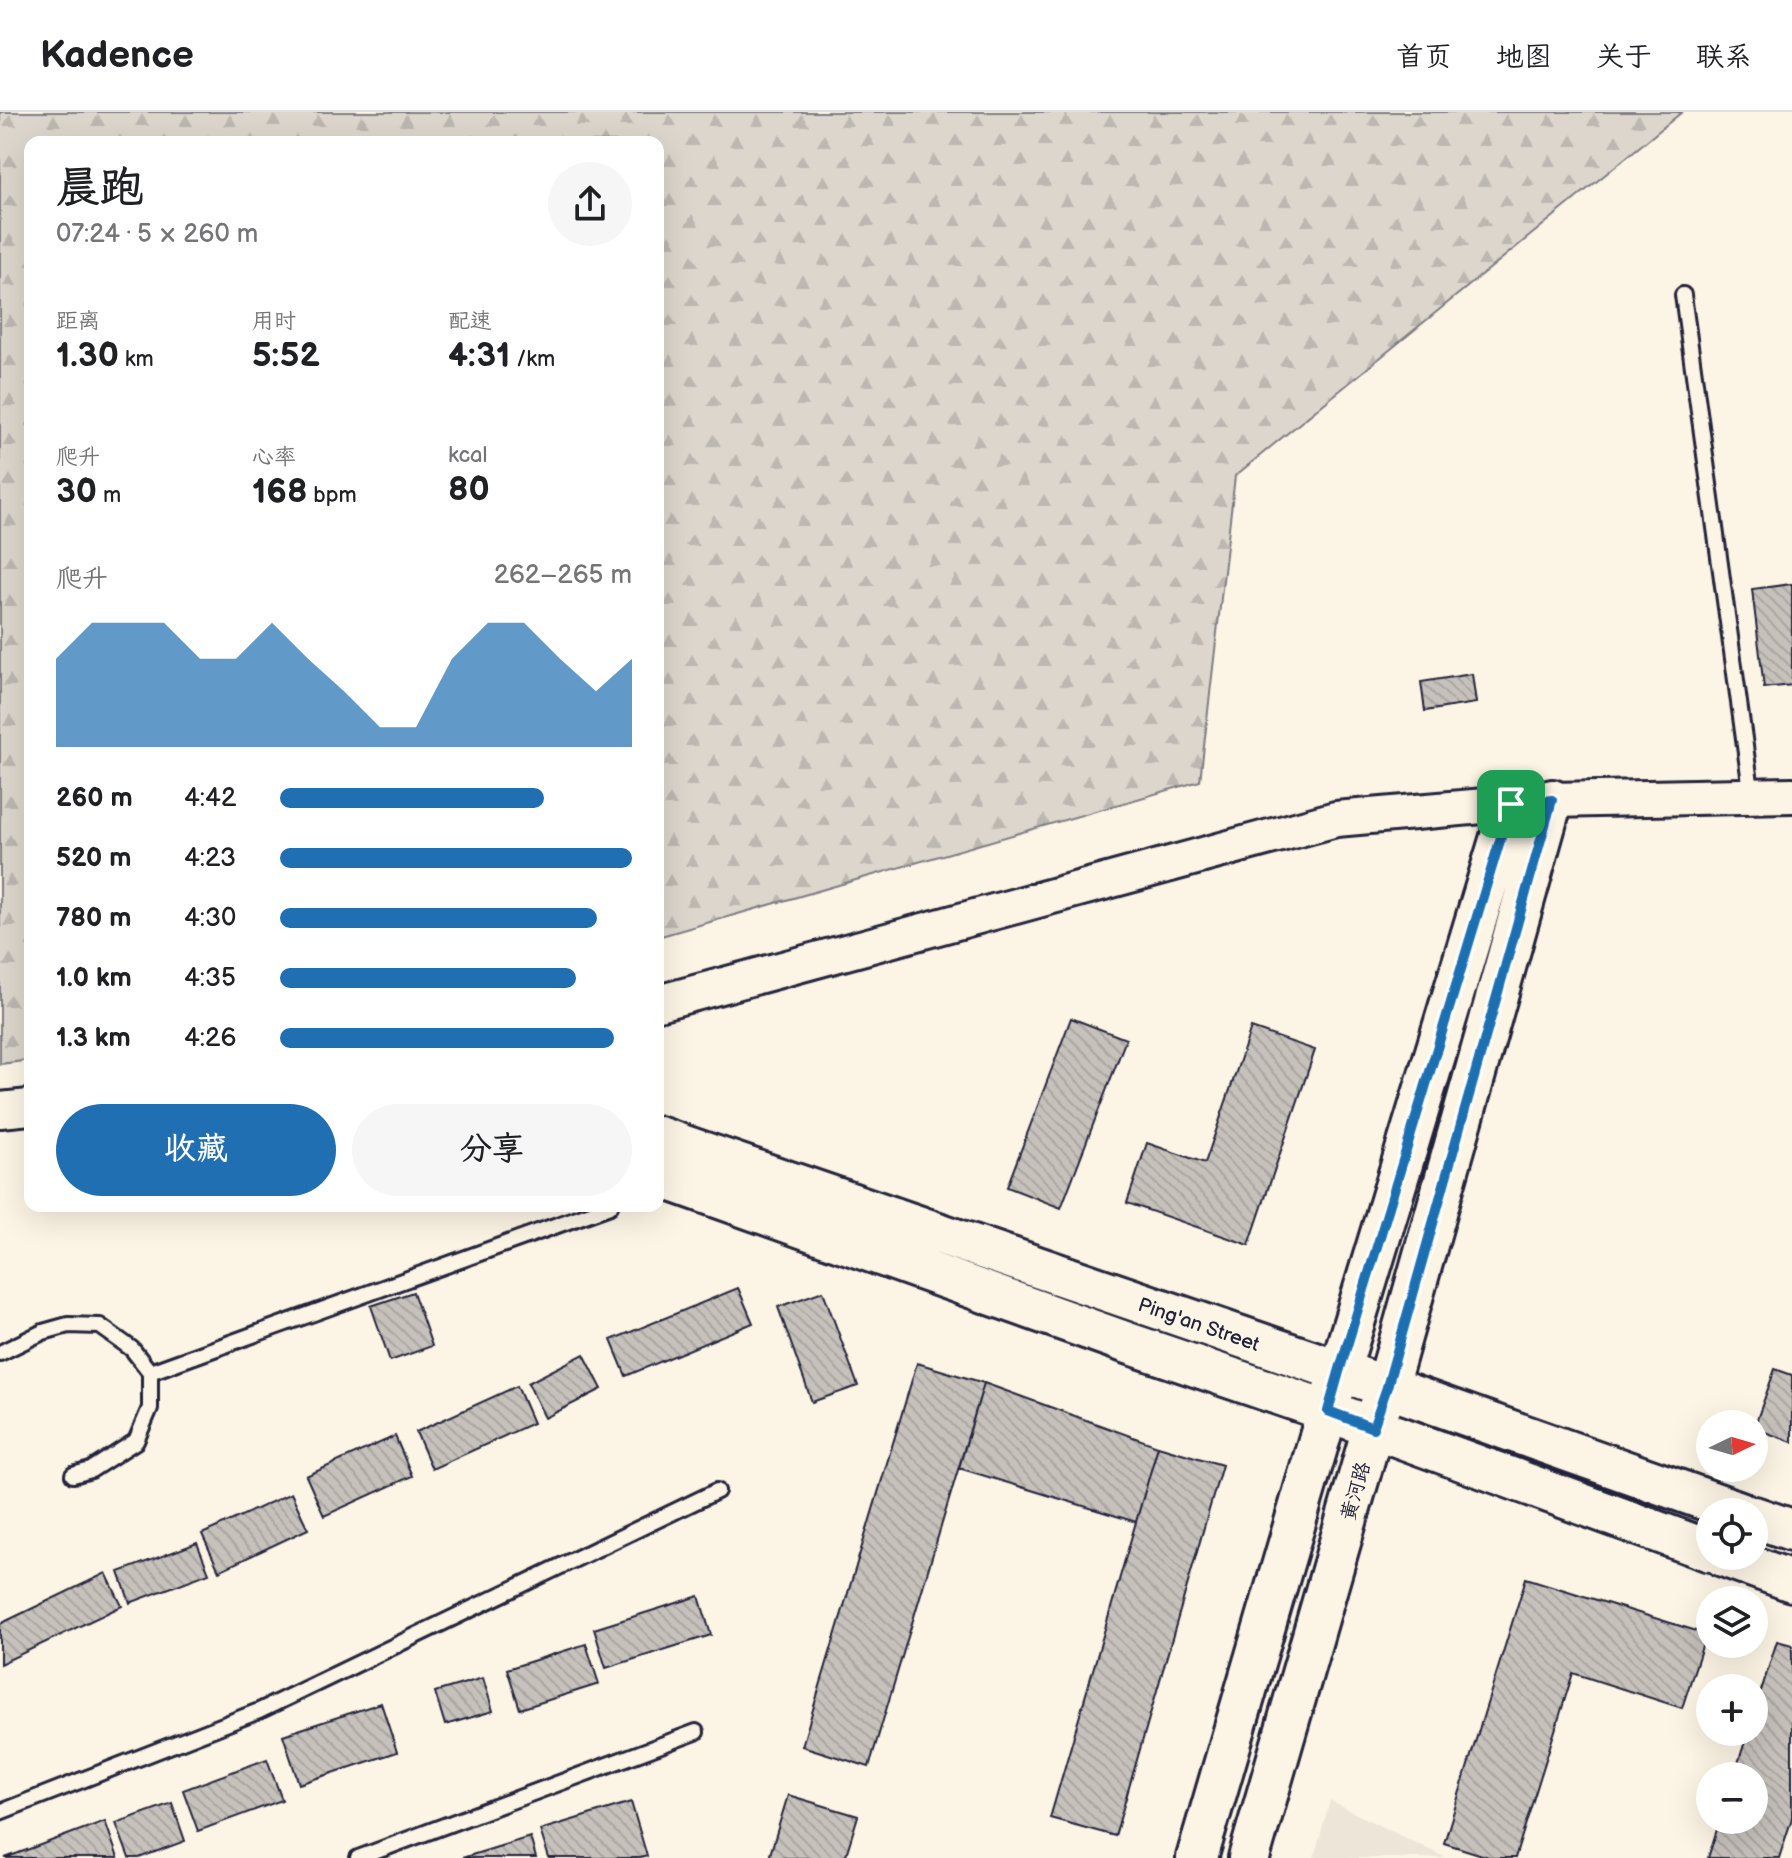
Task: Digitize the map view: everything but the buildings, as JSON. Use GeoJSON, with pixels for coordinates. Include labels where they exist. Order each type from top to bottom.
{"type":"FeatureCollection","features":[{"type":"Feature","properties":{"kind":"main road","name":"黄河路"},"geometry":{"type":"LineString","coordinates":[[1249,1858],[1387,1387],[1552,800]]}},
{"type":"Feature","properties":{"kind":"main road"},"geometry":{"type":"LineString","coordinates":[[1197,1858],[1339,1372],[1511,804]]}},
{"type":"Feature","properties":{"kind":"main road","name":"Ping'an Street"},"geometry":{"type":"LineString","coordinates":[[664,1139],[1700,1498]]}},
{"type":"Feature","properties":{"kind":"main road","name":"Ping'an Street"},"geometry":{"type":"LineString","coordinates":[[664,1182],[1328,1411],[1696,1546]]}},
{"type":"Feature","properties":{"kind":"main road"},"geometry":{"type":"LineString","coordinates":[[1768,1522],[1792,1530]]}},
{"type":"Feature","properties":{"kind":"main road"},"geometry":{"type":"LineString","coordinates":[[1762,1570],[1792,1581]]}},
{"type":"Feature","properties":{"kind":"street"},"geometry":{"type":"LineString","coordinates":[[664,1001],[1336,819],[1552,800],[1792,795]]}},
{"type":"Feature","properties":{"kind":"street"},"geometry":{"type":"LineString","coordinates":[[0,1110],[24,1108]]}},
{"type":"Feature","properties":{"kind":"lane"},"geometry":{"type":"LineString","coordinates":[[1683,295],[1752,797]]}},
{"type":"Feature","properties":{"kind":"lane"},"geometry":{"type":"LineString","coordinates":[[150,1372],[593,1212]]}},
{"type":"Feature","properties":{"kind":"lane"},"geometry":{"type":"LineString","coordinates":[[0,1353],[43,1332],[68,1325],[100,1326],[132,1349],[150,1372],[150,1408],[136,1441],[91,1470],[73,1475]]}},
{"type":"Feature","properties":{"kind":"lane"},"geometry":{"type":"LineString","coordinates":[[0,1812],[259,1711],[717,1491]]}},
{"type":"Feature","properties":{"kind":"lane"},"geometry":{"type":"LineString","coordinates":[[358,1858],[696,1732]]}},
{"type":"Feature","properties":{"kind":"shaded area"},"geometry":{"type":"Polygon","coordinates":[[[1330,1801],[1446,1858],[1314,1858],[1330,1801]]]}},
{"type":"Feature","properties":{"kind":"green space"},"geometry":{"type":"Polygon","coordinates":[[[0,112],[1682,112],[1235,476],[1200,781],[664,935],[664,136],[24,136],[24,1061],[0,1064],[0,112]]]}},
{"type":"Feature","properties":{"kind":"route"},"geometry":{"type":"LineString","coordinates":[[1552,800],[1373,1428],[1328,1411],[1511,804],[1552,800]]}}]}
